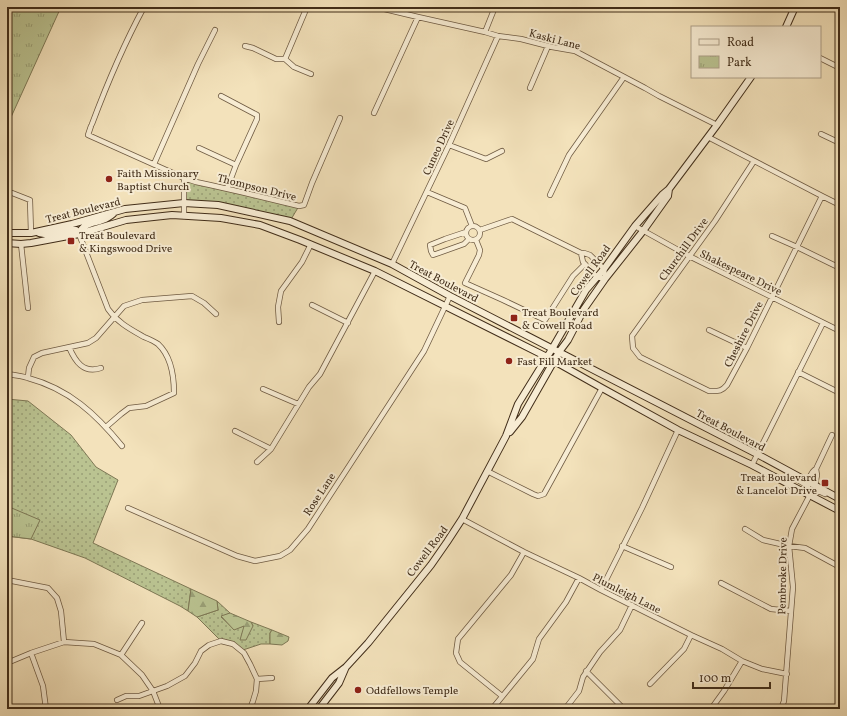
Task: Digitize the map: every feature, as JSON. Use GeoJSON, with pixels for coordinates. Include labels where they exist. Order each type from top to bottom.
{"type":"FeatureCollection","features":[{"type":"Feature","properties":{"kind":"main road"},"geometry":{"type":"LineString","coordinates":[[786,26],[795,7]]}},
{"type":"Feature","properties":{"kind":"main road","name":"Cowell Road"},"geometry":{"type":"LineString","coordinates":[[308,709],[332,678],[346,668],[368,643],[431,565],[462,520],[506,436],[518,404],[586,290],[604,269],[635,226],[669,189],[717,126],[750,78]]}},
{"type":"Feature","properties":{"kind":"main road","name":"Cowell Road"},"geometry":{"type":"LineString","coordinates":[[506,436],[522,417],[559,352],[568,340],[584,309],[668,196],[669,189]]}},
{"type":"Feature","properties":{"kind":"main road","name":"Treat Boulevard"},"geometry":{"type":"LineString","coordinates":[[7,233],[33,233],[125,209],[184,203],[218,205],[290,220],[392,264],[450,296],[757,454],[840,500]]}},
{"type":"Feature","properties":{"kind":"main road"},"geometry":{"type":"LineString","coordinates":[[33,233],[50,235],[76,230],[80,234],[80,230],[86,225],[107,219],[116,212]]}},
{"type":"Feature","properties":{"kind":"main road","name":"Treat Boulevard"},"geometry":{"type":"LineString","coordinates":[[7,243],[31,244],[80,234],[126,220],[172,215],[221,218],[260,225],[311,244],[375,271],[446,306],[547,357],[678,430],[752,465],[840,511]]}},
{"type":"Feature","properties":{"kind":"main road","name":"Cowell Road"},"geometry":{"type":"LineString","coordinates":[[319,709],[339,682],[346,668]]}},
{"type":"Feature","properties":{"kind":"street","name":"Thompson Drive"},"geometry":{"type":"LineString","coordinates":[[144,7],[103,96],[88,135],[184,178],[299,206],[304,205],[340,118]]}},
{"type":"Feature","properties":{"kind":"street"},"geometry":{"type":"LineString","coordinates":[[285,59],[307,7]]}},
{"type":"Feature","properties":{"kind":"street","name":"Kaski Lane"},"geometry":{"type":"LineString","coordinates":[[376,7],[498,36],[521,39],[574,51],[717,126]]}},
{"type":"Feature","properties":{"kind":"street"},"geometry":{"type":"LineString","coordinates":[[485,32],[495,7]]}},
{"type":"Feature","properties":{"kind":"street"},"geometry":{"type":"LineString","coordinates":[[374,113],[418,17]]}},
{"type":"Feature","properties":{"kind":"street"},"geometry":{"type":"LineString","coordinates":[[154,164],[198,64],[215,30]]}},
{"type":"Feature","properties":{"kind":"street","name":"Cuneo Drive"},"geometry":{"type":"LineString","coordinates":[[392,264],[449,145],[498,36]]}},
{"type":"Feature","properties":{"kind":"street"},"geometry":{"type":"LineString","coordinates":[[245,46],[253,48],[276,59],[285,59],[294,67],[311,74]]}},
{"type":"Feature","properties":{"kind":"street"},"geometry":{"type":"LineString","coordinates":[[530,88],[548,46]]}},
{"type":"Feature","properties":{"kind":"street"},"geometry":{"type":"LineString","coordinates":[[821,58],[840,68]]}},
{"type":"Feature","properties":{"kind":"street"},"geometry":{"type":"LineString","coordinates":[[550,195],[569,155],[624,77]]}},
{"type":"Feature","properties":{"kind":"street"},"geometry":{"type":"LineString","coordinates":[[221,96],[257,115],[257,119],[227,189]]}},
{"type":"Feature","properties":{"kind":"street"},"geometry":{"type":"LineString","coordinates":[[821,134],[840,143]]}},
{"type":"Feature","properties":{"kind":"street"},"geometry":{"type":"LineString","coordinates":[[708,137],[840,205]]}},
{"type":"Feature","properties":{"kind":"street"},"geometry":{"type":"LineString","coordinates":[[449,145],[486,159],[502,151]]}},
{"type":"Feature","properties":{"kind":"street"},"geometry":{"type":"LineString","coordinates":[[199,148],[236,165]]}},
{"type":"Feature","properties":{"kind":"street","name":"Churchill Drive"},"geometry":{"type":"LineString","coordinates":[[718,391],[709,391],[640,357],[633,348],[632,336],[715,221],[754,161]]}},
{"type":"Feature","properties":{"kind":"street"},"geometry":{"type":"LineString","coordinates":[[184,178],[184,216]]}},
{"type":"Feature","properties":{"kind":"street"},"geometry":{"type":"LineString","coordinates":[[7,191],[30,200],[33,233]]}},
{"type":"Feature","properties":{"kind":"street"},"geometry":{"type":"LineString","coordinates":[[426,192],[465,208],[472,226]]}},
{"type":"Feature","properties":{"kind":"street","name":"Cheshire Drive"},"geometry":{"type":"LineString","coordinates":[[718,391],[724,389],[727,385],[747,348],[822,196]]}},
{"type":"Feature","properties":{"kind":"street"},"geometry":{"type":"LineString","coordinates":[[480,230],[512,219],[581,253],[590,255],[604,269],[605,279],[597,277],[583,262],[581,253]]}},
{"type":"Feature","properties":{"kind":"street"},"geometry":{"type":"LineString","coordinates":[[472,226],[477,227],[480,230]]}},
{"type":"Feature","properties":{"kind":"street"},"geometry":{"type":"LineString","coordinates":[[469,239],[464,244],[433,254],[431,251],[430,245],[466,232],[468,228],[472,226]]}},
{"type":"Feature","properties":{"kind":"street","name":"Shakespeare Drive"},"geometry":{"type":"LineString","coordinates":[[635,226],[690,256],[840,331]]}},
{"type":"Feature","properties":{"kind":"street"},"geometry":{"type":"LineString","coordinates":[[476,240],[481,232],[480,230]]}},
{"type":"Feature","properties":{"kind":"street"},"geometry":{"type":"LineString","coordinates":[[466,232],[469,239]]}},
{"type":"Feature","properties":{"kind":"street"},"geometry":{"type":"LineString","coordinates":[[80,234],[105,303],[113,317],[126,327],[158,344],[166,354],[174,383],[174,393],[146,406],[130,408],[120,414],[106,427]]}},
{"type":"Feature","properties":{"kind":"street"},"geometry":{"type":"LineString","coordinates":[[772,236],[840,268]]}},
{"type":"Feature","properties":{"kind":"street"},"geometry":{"type":"LineString","coordinates":[[469,239],[476,240]]}},
{"type":"Feature","properties":{"kind":"street"},"geometry":{"type":"LineString","coordinates":[[476,240],[480,250],[479,255],[465,283],[545,320],[573,276],[585,264]]}},
{"type":"Feature","properties":{"kind":"street"},"geometry":{"type":"LineString","coordinates":[[21,244],[28,308]]}},
{"type":"Feature","properties":{"kind":"street"},"geometry":{"type":"LineString","coordinates":[[279,322],[278,306],[281,292],[302,262],[311,244]]}},
{"type":"Feature","properties":{"kind":"street"},"geometry":{"type":"LineString","coordinates":[[257,462],[271,449],[309,387],[320,374],[375,271]]}},
{"type":"Feature","properties":{"kind":"street"},"geometry":{"type":"LineString","coordinates":[[28,377],[29,368],[34,357],[42,353],[88,343],[96,338],[124,306],[142,300],[192,296],[204,303],[216,314]]}},
{"type":"Feature","properties":{"kind":"street","name":"Rose Lane"},"geometry":{"type":"LineString","coordinates":[[128,508],[237,556],[254,561],[280,556],[290,550],[308,529],[424,351],[450,296]]}},
{"type":"Feature","properties":{"kind":"street"},"geometry":{"type":"LineString","coordinates":[[312,305],[348,323]]}},
{"type":"Feature","properties":{"kind":"street"},"geometry":{"type":"LineString","coordinates":[[752,465],[823,323]]}},
{"type":"Feature","properties":{"kind":"street"},"geometry":{"type":"LineString","coordinates":[[709,330],[747,348]]}},
{"type":"Feature","properties":{"kind":"street"},"geometry":{"type":"LineString","coordinates":[[69,347],[73,356],[88,370],[93,371],[101,368]]}},
{"type":"Feature","properties":{"kind":"street"},"geometry":{"type":"LineString","coordinates":[[798,372],[840,393]]}},
{"type":"Feature","properties":{"kind":"street"},"geometry":{"type":"LineString","coordinates":[[7,374],[28,377],[66,393],[87,408],[122,446]]}},
{"type":"Feature","properties":{"kind":"street"},"geometry":{"type":"LineString","coordinates":[[487,471],[533,494],[538,496],[544,494],[602,388]]}},
{"type":"Feature","properties":{"kind":"street"},"geometry":{"type":"LineString","coordinates":[[263,389],[298,404]]}},
{"type":"Feature","properties":{"kind":"street"},"geometry":{"type":"LineString","coordinates":[[601,590],[642,508],[678,430]]}},
{"type":"Feature","properties":{"kind":"street"},"geometry":{"type":"LineString","coordinates":[[235,431],[271,449]]}},
{"type":"Feature","properties":{"kind":"street"},"geometry":{"type":"LineString","coordinates":[[808,482],[812,472],[816,469],[832,435]]}},
{"type":"Feature","properties":{"kind":"street"},"geometry":{"type":"LineString","coordinates":[[815,486],[817,476],[816,469]]}},
{"type":"Feature","properties":{"kind":"street"},"geometry":{"type":"LineString","coordinates":[[794,475],[796,479],[808,486],[810,495],[813,492],[819,491],[840,500]]}},
{"type":"Feature","properties":{"kind":"street","name":"Pembroke Drive"},"geometry":{"type":"LineString","coordinates":[[781,709],[784,701],[787,674],[793,587],[789,546],[792,530],[810,495]]}},
{"type":"Feature","properties":{"kind":"street","name":"Plumleigh Lane"},"geometry":{"type":"LineString","coordinates":[[462,520],[691,635],[722,649],[742,661],[762,670],[787,674]]}},
{"type":"Feature","properties":{"kind":"street"},"geometry":{"type":"LineString","coordinates":[[745,529],[763,540],[805,548],[840,567]]}},
{"type":"Feature","properties":{"kind":"street"},"geometry":{"type":"LineString","coordinates":[[622,546],[671,568]]}},
{"type":"Feature","properties":{"kind":"street"},"geometry":{"type":"LineString","coordinates":[[502,696],[460,662],[456,653],[458,639],[511,575],[524,552]]}},
{"type":"Feature","properties":{"kind":"street"},"geometry":{"type":"LineString","coordinates":[[492,709],[533,659],[539,639],[566,602],[578,578]]}},
{"type":"Feature","properties":{"kind":"street"},"geometry":{"type":"LineString","coordinates":[[7,580],[48,588],[57,598],[62,611],[64,642]]}},
{"type":"Feature","properties":{"kind":"street"},"geometry":{"type":"LineString","coordinates":[[721,583],[771,609],[791,611]]}},
{"type":"Feature","properties":{"kind":"street"},"geometry":{"type":"LineString","coordinates":[[565,709],[578,691],[586,671],[600,652],[620,630],[632,605]]}},
{"type":"Feature","properties":{"kind":"street"},"geometry":{"type":"LineString","coordinates":[[121,655],[142,623]]}},
{"type":"Feature","properties":{"kind":"street"},"geometry":{"type":"LineString","coordinates":[[650,684],[684,650],[691,635]]}},
{"type":"Feature","properties":{"kind":"street"},"geometry":{"type":"LineString","coordinates":[[116,700],[126,696],[139,696],[167,686],[185,676],[195,663],[200,651],[209,645],[221,641],[233,644],[244,654],[257,679],[256,690],[250,709]]}},
{"type":"Feature","properties":{"kind":"street"},"geometry":{"type":"LineString","coordinates":[[7,663],[31,652],[64,642],[94,644],[121,655],[142,675],[153,690],[160,709]]}},
{"type":"Feature","properties":{"kind":"street"},"geometry":{"type":"LineString","coordinates":[[31,652],[43,686],[46,709]]}},
{"type":"Feature","properties":{"kind":"street"},"geometry":{"type":"LineString","coordinates":[[711,709],[742,661]]}},
{"type":"Feature","properties":{"kind":"street"},"geometry":{"type":"LineString","coordinates":[[586,671],[624,709]]}},
{"type":"Feature","properties":{"kind":"street"},"geometry":{"type":"LineString","coordinates":[[257,679],[272,678]]}},
{"type":"Feature","properties":{"kind":"green space"},"geometry":{"type":"Polygon","coordinates":[[[7,7],[61,7],[7,126],[7,7]]]}},
{"type":"Feature","properties":{"kind":"green space"},"geometry":{"type":"Polygon","coordinates":[[[184,178],[299,206],[290,221],[218,205],[184,203],[184,178]]]}},
{"type":"Feature","properties":{"kind":"green space"},"geometry":{"type":"Polygon","coordinates":[[[7,399],[28,401],[71,435],[96,467],[118,480],[93,543],[191,589],[188,611],[85,558],[31,539],[7,536],[7,399]]]}},
{"type":"Feature","properties":{"kind":"green space"},"geometry":{"type":"Polygon","coordinates":[[[7,506],[40,520],[31,539],[7,536],[7,506]]]}},
{"type":"Feature","properties":{"kind":"green space"},"geometry":{"type":"Polygon","coordinates":[[[191,589],[217,601],[218,610],[197,617],[188,611],[191,589]]]}},
{"type":"Feature","properties":{"kind":"green space"},"geometry":{"type":"Polygon","coordinates":[[[217,601],[230,613],[221,617],[234,629],[244,626],[253,626],[251,622],[272,630],[270,633],[270,644],[261,644],[240,651],[233,644],[221,641],[197,617],[218,610],[217,601]]]}},
{"type":"Feature","properties":{"kind":"green space"},"geometry":{"type":"Polygon","coordinates":[[[230,613],[251,622],[253,626],[246,640],[240,640],[244,626],[234,630],[221,616],[230,613]]]}},
{"type":"Feature","properties":{"kind":"green space"},"geometry":{"type":"Polygon","coordinates":[[[272,630],[289,637],[288,641],[282,645],[270,644],[270,633],[272,630]]]}},
{"type":"Feature","properties":{"kind":"place","name":"Faith Missionary Baptist Church"},"geometry":{"type":"Point","coordinates":[109,179]}},
{"type":"Feature","properties":{"kind":"place","name":"Treat Boulevard & Kingswood Drive"},"geometry":{"type":"Point","coordinates":[71,241]}},
{"type":"Feature","properties":{"kind":"place","name":"Treat Boulevard & Cowell Road"},"geometry":{"type":"Point","coordinates":[514,318]}},
{"type":"Feature","properties":{"kind":"place","name":"Fast Fill Market"},"geometry":{"type":"Point","coordinates":[509,361]}},
{"type":"Feature","properties":{"kind":"place","name":"Treat Boulevard & Lancelot Drive"},"geometry":{"type":"Point","coordinates":[825,483]}},
{"type":"Feature","properties":{"kind":"place","name":"Oddfellows Temple"},"geometry":{"type":"Point","coordinates":[358,690]}}]}
